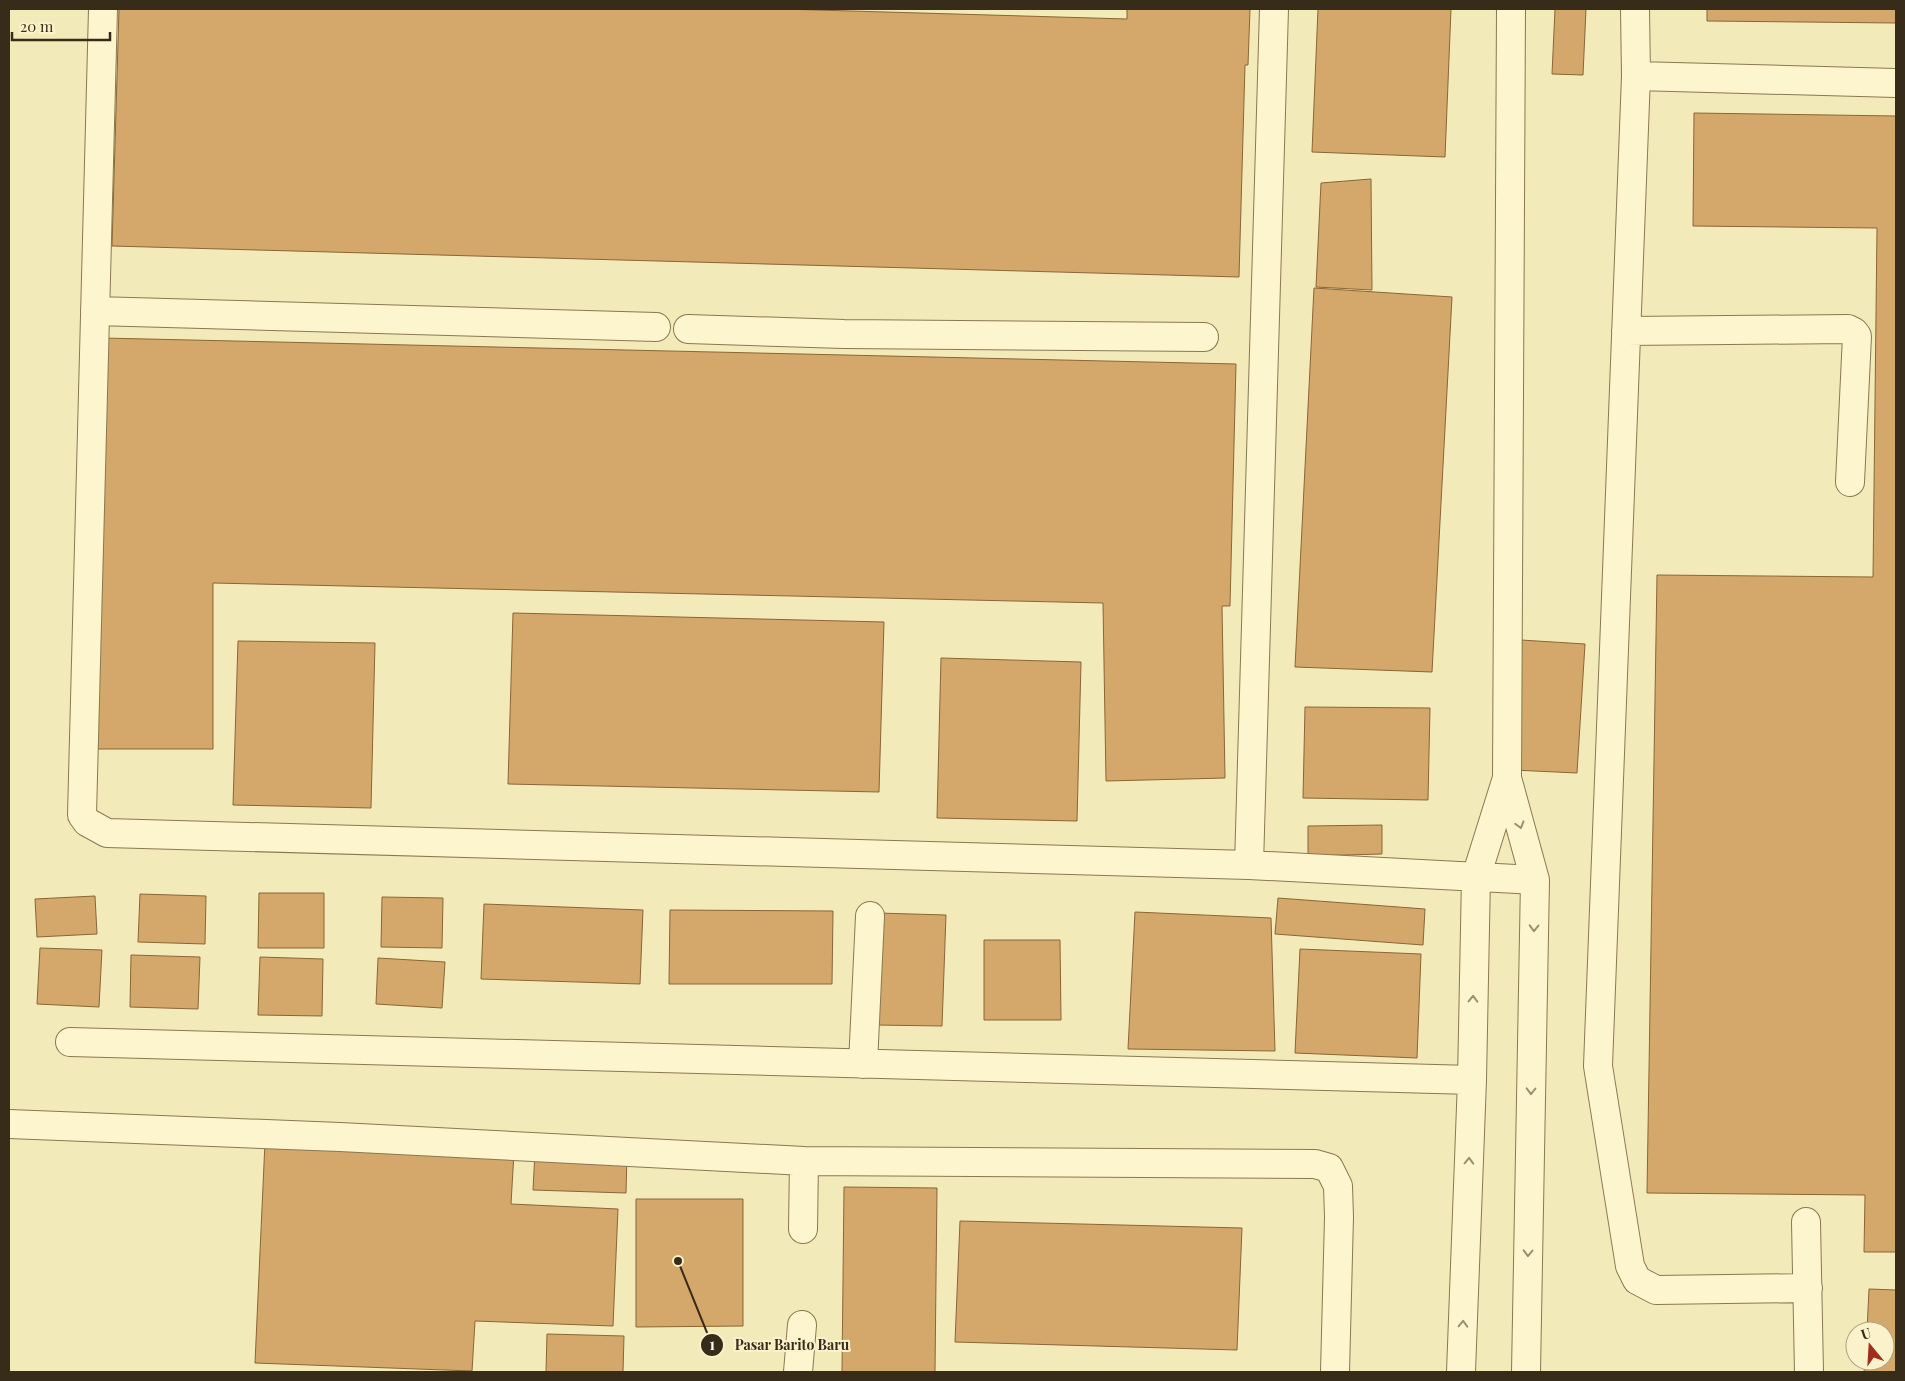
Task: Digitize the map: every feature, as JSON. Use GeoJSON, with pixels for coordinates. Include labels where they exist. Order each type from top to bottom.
{"type":"FeatureCollection","features":[{"type":"Feature","properties":{"kind":"lane"},"geometry":{"type":"LineString","coordinates":[[103,9],[82,815],[87,822],[107,832],[1249,865],[1535,880]]}},
{"type":"Feature","properties":{"kind":"lane"},"geometry":{"type":"LineString","coordinates":[[1249,865],[1274,9]]}},
{"type":"Feature","properties":{"kind":"lane"},"geometry":{"type":"LineString","coordinates":[[1511,9],[1506,778],[1535,880],[1526,1372]]}},
{"type":"Feature","properties":{"kind":"lane"},"geometry":{"type":"LineString","coordinates":[[1634,9],[1636,76],[1598,1066],[1630,1266],[1637,1280],[1656,1290],[1808,1288]]}},
{"type":"Feature","properties":{"kind":"lane"},"geometry":{"type":"LineString","coordinates":[[1636,76],[1896,83]]}},
{"type":"Feature","properties":{"kind":"lane"},"geometry":{"type":"LineString","coordinates":[[95,311],[656,327]]}},
{"type":"Feature","properties":{"kind":"lane"},"geometry":{"type":"LineString","coordinates":[[688,329],[844,334],[1204,337]]}},
{"type":"Feature","properties":{"kind":"lane"},"geometry":{"type":"LineString","coordinates":[[1626,331],[1848,329],[1854,332],[1857,336],[1850,482]]}},
{"type":"Feature","properties":{"kind":"lane"},"geometry":{"type":"LineString","coordinates":[[1461,1372],[1472,1080],[1476,878],[1506,778]]}},
{"type":"Feature","properties":{"kind":"lane"},"geometry":{"type":"LineString","coordinates":[[863,1064],[870,916]]}},
{"type":"Feature","properties":{"kind":"lane"},"geometry":{"type":"LineString","coordinates":[[70,1042],[1472,1080]]}},
{"type":"Feature","properties":{"kind":"lane"},"geometry":{"type":"LineString","coordinates":[[9,1124],[340,1137],[804,1161],[1315,1164],[1329,1168],[1338,1186],[1334,1372]]}},
{"type":"Feature","properties":{"kind":"lane"},"geometry":{"type":"LineString","coordinates":[[803,1229],[804,1161]]}},
{"type":"Feature","properties":{"kind":"lane"},"geometry":{"type":"LineString","coordinates":[[1806,1222],[1809,1372]]}},
{"type":"Feature","properties":{"kind":"lane"},"geometry":{"type":"LineString","coordinates":[[798,1372],[802,1325]]}},
{"type":"Feature","properties":{"kind":"building"},"geometry":{"type":"Polygon","coordinates":[[[119,9],[782,9],[1127,19],[1127,9],[1250,9],[1248,65],[1245,65],[1239,277],[112,246],[119,9]]]}},
{"type":"Feature","properties":{"kind":"building"},"geometry":{"type":"Polygon","coordinates":[[[1318,9],[1451,9],[1445,157],[1312,152],[1318,9]]]}},
{"type":"Feature","properties":{"kind":"building"},"geometry":{"type":"Polygon","coordinates":[[[1555,9],[1586,9],[1583,75],[1552,74],[1555,9]]]}},
{"type":"Feature","properties":{"kind":"building"},"geometry":{"type":"Polygon","coordinates":[[[1707,9],[1896,9],[1896,23],[1707,21],[1707,9]]]}},
{"type":"Feature","properties":{"kind":"building"},"geometry":{"type":"Polygon","coordinates":[[[1694,113],[1896,116],[1896,1252],[1864,1252],[1865,1195],[1647,1193],[1657,575],[1873,577],[1877,228],[1693,226],[1694,113]]]}},
{"type":"Feature","properties":{"kind":"building"},"geometry":{"type":"Polygon","coordinates":[[[1371,179],[1372,290],[1316,287],[1321,183],[1371,179]]]}},
{"type":"Feature","properties":{"kind":"building"},"geometry":{"type":"Polygon","coordinates":[[[1314,288],[1452,297],[1432,672],[1295,667],[1314,288]]]}},
{"type":"Feature","properties":{"kind":"building"},"geometry":{"type":"Polygon","coordinates":[[[103,338],[1236,364],[1230,606],[1222,606],[1225,778],[1106,781],[1103,603],[213,583],[213,749],[96,749],[103,338]]]}},
{"type":"Feature","properties":{"kind":"building"},"geometry":{"type":"Polygon","coordinates":[[[513,613],[884,622],[879,792],[508,784],[513,613]]]}},
{"type":"Feature","properties":{"kind":"building"},"geometry":{"type":"Polygon","coordinates":[[[1521,640],[1585,644],[1577,773],[1513,770],[1521,640]]]}},
{"type":"Feature","properties":{"kind":"building"},"geometry":{"type":"Polygon","coordinates":[[[238,641],[375,643],[371,808],[233,805],[238,641]]]}},
{"type":"Feature","properties":{"kind":"building"},"geometry":{"type":"Polygon","coordinates":[[[941,658],[1081,662],[1077,821],[937,818],[941,658]]]}},
{"type":"Feature","properties":{"kind":"building"},"geometry":{"type":"Polygon","coordinates":[[[1305,707],[1430,708],[1428,800],[1303,798],[1305,707]]]}},
{"type":"Feature","properties":{"kind":"building"},"geometry":{"type":"Polygon","coordinates":[[[1382,825],[1382,854],[1308,856],[1308,826],[1382,825]]]}},
{"type":"Feature","properties":{"kind":"building"},"geometry":{"type":"Polygon","coordinates":[[[259,893],[324,893],[324,948],[258,948],[259,893]]]}},
{"type":"Feature","properties":{"kind":"building"},"geometry":{"type":"Polygon","coordinates":[[[140,894],[206,896],[205,944],[138,942],[140,894]]]}},
{"type":"Feature","properties":{"kind":"building"},"geometry":{"type":"Polygon","coordinates":[[[95,896],[97,934],[37,937],[35,899],[95,896]]]}},
{"type":"Feature","properties":{"kind":"building"},"geometry":{"type":"Polygon","coordinates":[[[382,897],[443,898],[442,948],[381,947],[382,897]]]}},
{"type":"Feature","properties":{"kind":"building"},"geometry":{"type":"Polygon","coordinates":[[[1278,898],[1425,909],[1423,945],[1275,934],[1278,898]]]}},
{"type":"Feature","properties":{"kind":"building"},"geometry":{"type":"Polygon","coordinates":[[[484,904],[643,910],[640,984],[481,979],[484,904]]]}},
{"type":"Feature","properties":{"kind":"building"},"geometry":{"type":"Polygon","coordinates":[[[670,910],[833,911],[832,984],[669,984],[670,910]]]}},
{"type":"Feature","properties":{"kind":"building"},"geometry":{"type":"Polygon","coordinates":[[[1135,912],[1271,918],[1275,1051],[1128,1049],[1135,912]]]}},
{"type":"Feature","properties":{"kind":"building"},"geometry":{"type":"Polygon","coordinates":[[[878,913],[946,915],[942,1026],[875,1025],[878,913]]]}},
{"type":"Feature","properties":{"kind":"building"},"geometry":{"type":"Polygon","coordinates":[[[984,940],[1060,940],[1061,1020],[984,1020],[984,940]]]}},
{"type":"Feature","properties":{"kind":"building"},"geometry":{"type":"Polygon","coordinates":[[[40,948],[102,950],[99,1007],[37,1004],[40,948]]]}},
{"type":"Feature","properties":{"kind":"building"},"geometry":{"type":"Polygon","coordinates":[[[1300,949],[1421,954],[1417,1058],[1295,1053],[1300,949]]]}},
{"type":"Feature","properties":{"kind":"building"},"geometry":{"type":"Polygon","coordinates":[[[131,955],[200,957],[198,1009],[130,1007],[131,955]]]}},
{"type":"Feature","properties":{"kind":"building"},"geometry":{"type":"Polygon","coordinates":[[[260,957],[323,959],[322,1016],[258,1015],[260,957]]]}},
{"type":"Feature","properties":{"kind":"building"},"geometry":{"type":"Polygon","coordinates":[[[378,958],[445,962],[442,1008],[376,1004],[378,958]]]}},
{"type":"Feature","properties":{"kind":"building"},"geometry":{"type":"Polygon","coordinates":[[[265,1142],[514,1152],[511,1204],[618,1209],[613,1326],[475,1321],[472,1371],[255,1363],[265,1142]]]}},
{"type":"Feature","properties":{"kind":"building"},"geometry":{"type":"Polygon","coordinates":[[[535,1152],[627,1154],[626,1193],[533,1190],[535,1152]]]}},
{"type":"Feature","properties":{"kind":"building"},"geometry":{"type":"Polygon","coordinates":[[[844,1187],[937,1188],[935,1372],[842,1372],[844,1187]]]}},
{"type":"Feature","properties":{"kind":"building"},"geometry":{"type":"Polygon","coordinates":[[[636,1199],[743,1199],[743,1326],[636,1327],[636,1199]]]}},
{"type":"Feature","properties":{"kind":"building"},"geometry":{"type":"Polygon","coordinates":[[[960,1221],[1242,1228],[1237,1350],[955,1342],[960,1221]]]}},
{"type":"Feature","properties":{"kind":"building"},"geometry":{"type":"Polygon","coordinates":[[[1869,1289],[1896,1290],[1896,1372],[1864,1372],[1895,1371],[1895,1321],[1867,1321],[1869,1289]]]}},
{"type":"Feature","properties":{"kind":"building"},"geometry":{"type":"Polygon","coordinates":[[[547,1334],[624,1336],[623,1372],[546,1372],[547,1334]]]}},
{"type":"Feature","properties":{"kind":"place","name":"Pasar Barito Baru"},"geometry":{"type":"Point","coordinates":[678,1261]}}]}
